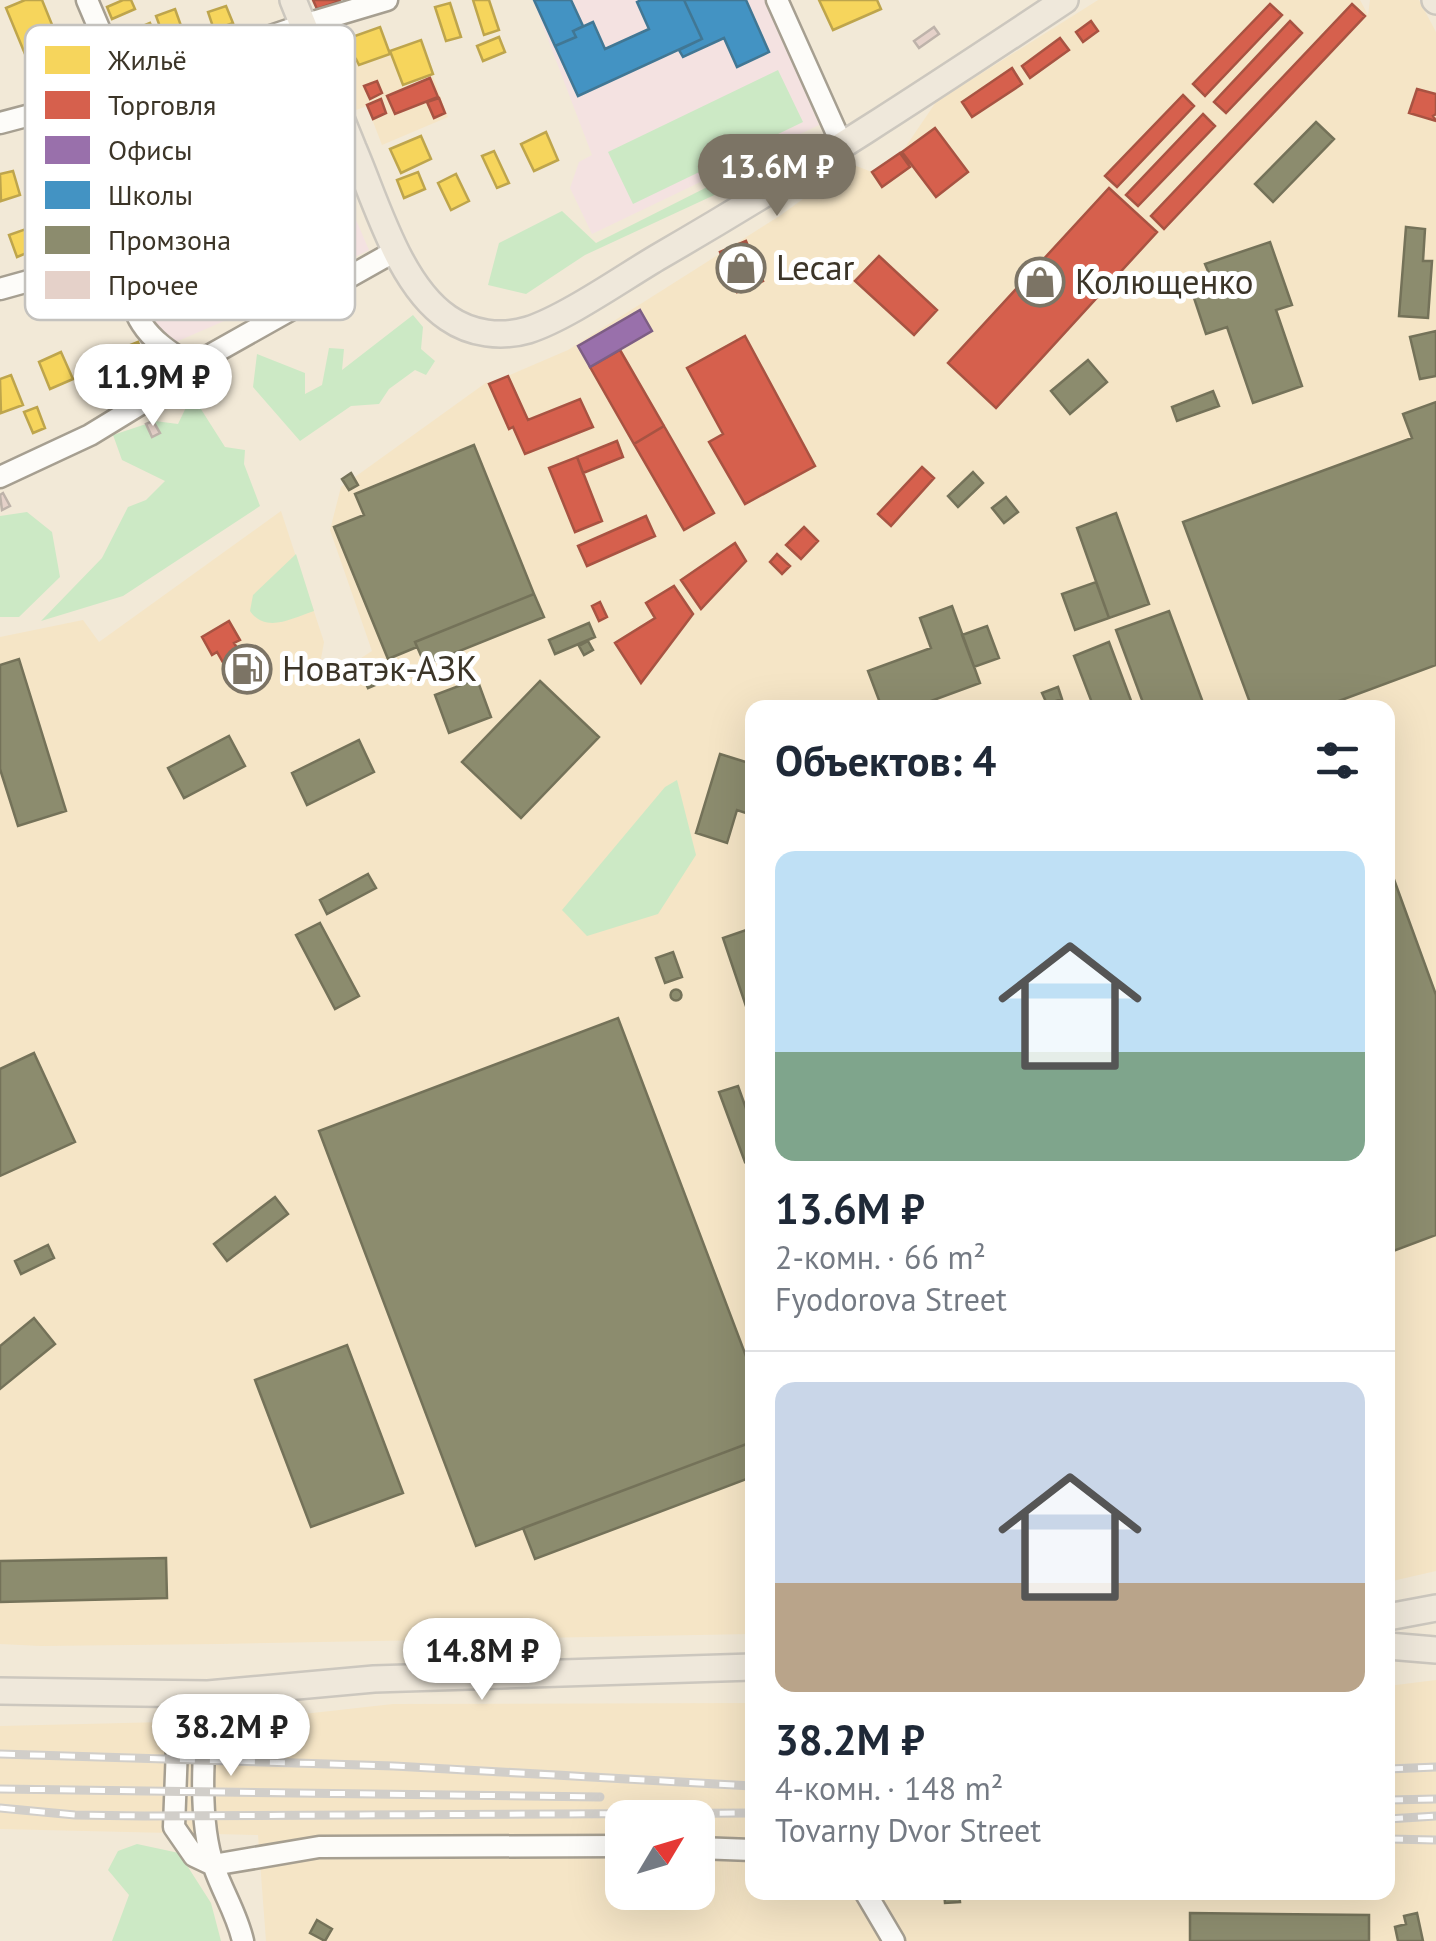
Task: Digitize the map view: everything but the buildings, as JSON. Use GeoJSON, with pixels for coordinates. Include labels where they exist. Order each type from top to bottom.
{"type":"FeatureCollection","features":[{"type":"Feature","properties":{"kind":"main road"},"geometry":{"type":"LineString","coordinates":[[293,0],[303,24]]}},
{"type":"Feature","properties":{"kind":"main road"},"geometry":{"type":"LineString","coordinates":[[355,149],[397,250],[422,296],[462,326],[490,334],[530,329],[843,148],[1065,0]]}},
{"type":"Feature","properties":{"kind":"main road"},"geometry":{"type":"LineString","coordinates":[[1395,1616],[1436,1608]]}},
{"type":"Feature","properties":{"kind":"main road"},"geometry":{"type":"LineString","coordinates":[[1395,1647],[1436,1650]]}},
{"type":"Feature","properties":{"kind":"main road"},"geometry":{"type":"LineString","coordinates":[[0,1691],[208,1694],[374,1679],[745,1668]]}},
{"type":"Feature","properties":{"kind":"street"},"geometry":{"type":"LineString","coordinates":[[86,0],[97,25]]}},
{"type":"Feature","properties":{"kind":"street"},"geometry":{"type":"LineString","coordinates":[[300,25],[387,0]]}},
{"type":"Feature","properties":{"kind":"street"},"geometry":{"type":"LineString","coordinates":[[777,0],[843,148]]}},
{"type":"Feature","properties":{"kind":"street"},"geometry":{"type":"LineString","coordinates":[[0,123],[25,117]]}},
{"type":"Feature","properties":{"kind":"street"},"geometry":{"type":"LineString","coordinates":[[355,274],[397,250]]}},
{"type":"Feature","properties":{"kind":"street"},"geometry":{"type":"LineString","coordinates":[[0,288],[25,281]]}},
{"type":"Feature","properties":{"kind":"street"},"geometry":{"type":"LineString","coordinates":[[140,320],[161,345],[193,367]]}},
{"type":"Feature","properties":{"kind":"street"},"geometry":{"type":"LineString","coordinates":[[0,477],[90,435],[193,367],[275,320]]}},
{"type":"Feature","properties":{"kind":"street"},"geometry":{"type":"LineString","coordinates":[[180,1694],[174,1827],[194,1856],[213,1866],[320,1848],[605,1846]]}},
{"type":"Feature","properties":{"kind":"street"},"geometry":{"type":"LineString","coordinates":[[208,1694],[205,1821],[213,1866],[238,1920],[243,1941]]}},
{"type":"Feature","properties":{"kind":"street"},"geometry":{"type":"LineString","coordinates":[[715,1849],[745,1850]]}},
{"type":"Feature","properties":{"kind":"street"},"geometry":{"type":"LineString","coordinates":[[870,1900],[894,1941]]}},
{"type":"Feature","properties":{"kind":"shaded area"},"geometry":{"type":"Polygon","coordinates":[[[533,0],[766,0],[819,125],[592,234],[570,188],[579,162],[592,155],[533,0]]]}},
{"type":"Feature","properties":{"kind":"shaded area"},"geometry":{"type":"Polygon","coordinates":[[[1098,0],[1360,0],[1368,15],[1370,0],[1419,0],[1436,32],[1436,1571],[1395,1580],[1395,700],[745,700],[745,1634],[0,1644],[0,637],[83,620],[99,642],[281,511],[324,642],[317,681],[341,671],[372,651],[330,530],[341,487],[487,382],[568,350],[781,215],[851,164],[872,172],[902,152],[936,102],[1098,0]]]}},
{"type":"Feature","properties":{"kind":"shaded area"},"geometry":{"type":"Polygon","coordinates":[[[381,26],[403,87],[433,76],[448,117],[382,145],[367,106],[355,108],[355,35],[381,26]]]}},
{"type":"Feature","properties":{"kind":"shaded area"},"geometry":{"type":"Polygon","coordinates":[[[355,218],[369,250],[355,257],[355,218]]]}},
{"type":"Feature","properties":{"kind":"shaded area"},"geometry":{"type":"Polygon","coordinates":[[[150,320],[226,320],[169,345],[150,320]]]}},
{"type":"Feature","properties":{"kind":"shaded area"},"geometry":{"type":"Polygon","coordinates":[[[1436,1680],[1436,1941],[266,1941],[258,1835],[0,1829],[0,1726],[249,1720],[393,1704],[745,1703],[745,1900],[1395,1900],[1395,1685],[1436,1680]]]}},
{"type":"Feature","properties":{"kind":"green space"},"geometry":{"type":"Polygon","coordinates":[[[778,70],[803,122],[633,204],[608,152],[778,70]]]}},
{"type":"Feature","properties":{"kind":"green space"},"geometry":{"type":"Polygon","coordinates":[[[803,154],[585,255],[526,294],[488,285],[499,243],[562,211],[596,243],[757,162],[803,154]]]}},
{"type":"Feature","properties":{"kind":"green space"},"geometry":{"type":"Polygon","coordinates":[[[413,315],[423,327],[421,349],[435,361],[426,375],[415,370],[389,389],[379,404],[351,406],[300,441],[253,387],[257,354],[305,373],[305,394],[322,385],[329,348],[344,349],[342,370],[413,315]]]}},
{"type":"Feature","properties":{"kind":"green space"},"geometry":{"type":"Polygon","coordinates":[[[192,395],[225,447],[245,450],[244,464],[260,506],[123,596],[41,621],[102,558],[128,507],[146,500],[165,481],[122,460],[113,435],[155,421],[178,424],[192,395]]]}},
{"type":"Feature","properties":{"kind":"green space"},"geometry":{"type":"Polygon","coordinates":[[[27,512],[52,532],[60,577],[19,617],[0,617],[0,516],[27,512]]]}},
{"type":"Feature","properties":{"kind":"green space"},"geometry":{"type":"Polygon","coordinates":[[[296,554],[314,611],[280,622],[256,618],[250,611],[253,595],[296,554]]]}},
{"type":"Feature","properties":{"kind":"green space"},"geometry":{"type":"Polygon","coordinates":[[[677,780],[696,855],[658,914],[587,936],[562,910],[665,787],[677,780]]]}},
{"type":"Feature","properties":{"kind":"green space"},"geometry":{"type":"Polygon","coordinates":[[[137,1844],[179,1853],[211,1903],[221,1941],[112,1941],[129,1895],[108,1870],[118,1851],[137,1844]]]}},
{"type":"Feature","properties":{"kind":"railway"},"geometry":{"type":"LineString","coordinates":[[0,1754],[394,1766],[745,1786]]}},
{"type":"Feature","properties":{"kind":"railway"},"geometry":{"type":"LineString","coordinates":[[1395,1769],[1436,1767]]}},
{"type":"Feature","properties":{"kind":"railway"},"geometry":{"type":"LineString","coordinates":[[0,1789],[600,1797]]}},
{"type":"Feature","properties":{"kind":"railway"},"geometry":{"type":"LineString","coordinates":[[1395,1800],[1436,1799]]}},
{"type":"Feature","properties":{"kind":"railway"},"geometry":{"type":"LineString","coordinates":[[0,1808],[144,1816],[745,1813]]}},
{"type":"Feature","properties":{"kind":"railway"},"geometry":{"type":"LineString","coordinates":[[1395,1819],[1436,1816]]}},
{"type":"Feature","properties":{"kind":"railway"},"geometry":{"type":"LineString","coordinates":[[1395,1839],[1436,1840]]}},
{"type":"Feature","properties":{"kind":"place","name":"Lecar"},"geometry":{"type":"Point","coordinates":[741,268]}},
{"type":"Feature","properties":{"kind":"place","name":"Колющенко"},"geometry":{"type":"Point","coordinates":[1040,282]}},
{"type":"Feature","properties":{"kind":"place","name":"Новатэк-АЗК"},"geometry":{"type":"Point","coordinates":[247,669]}}]}
